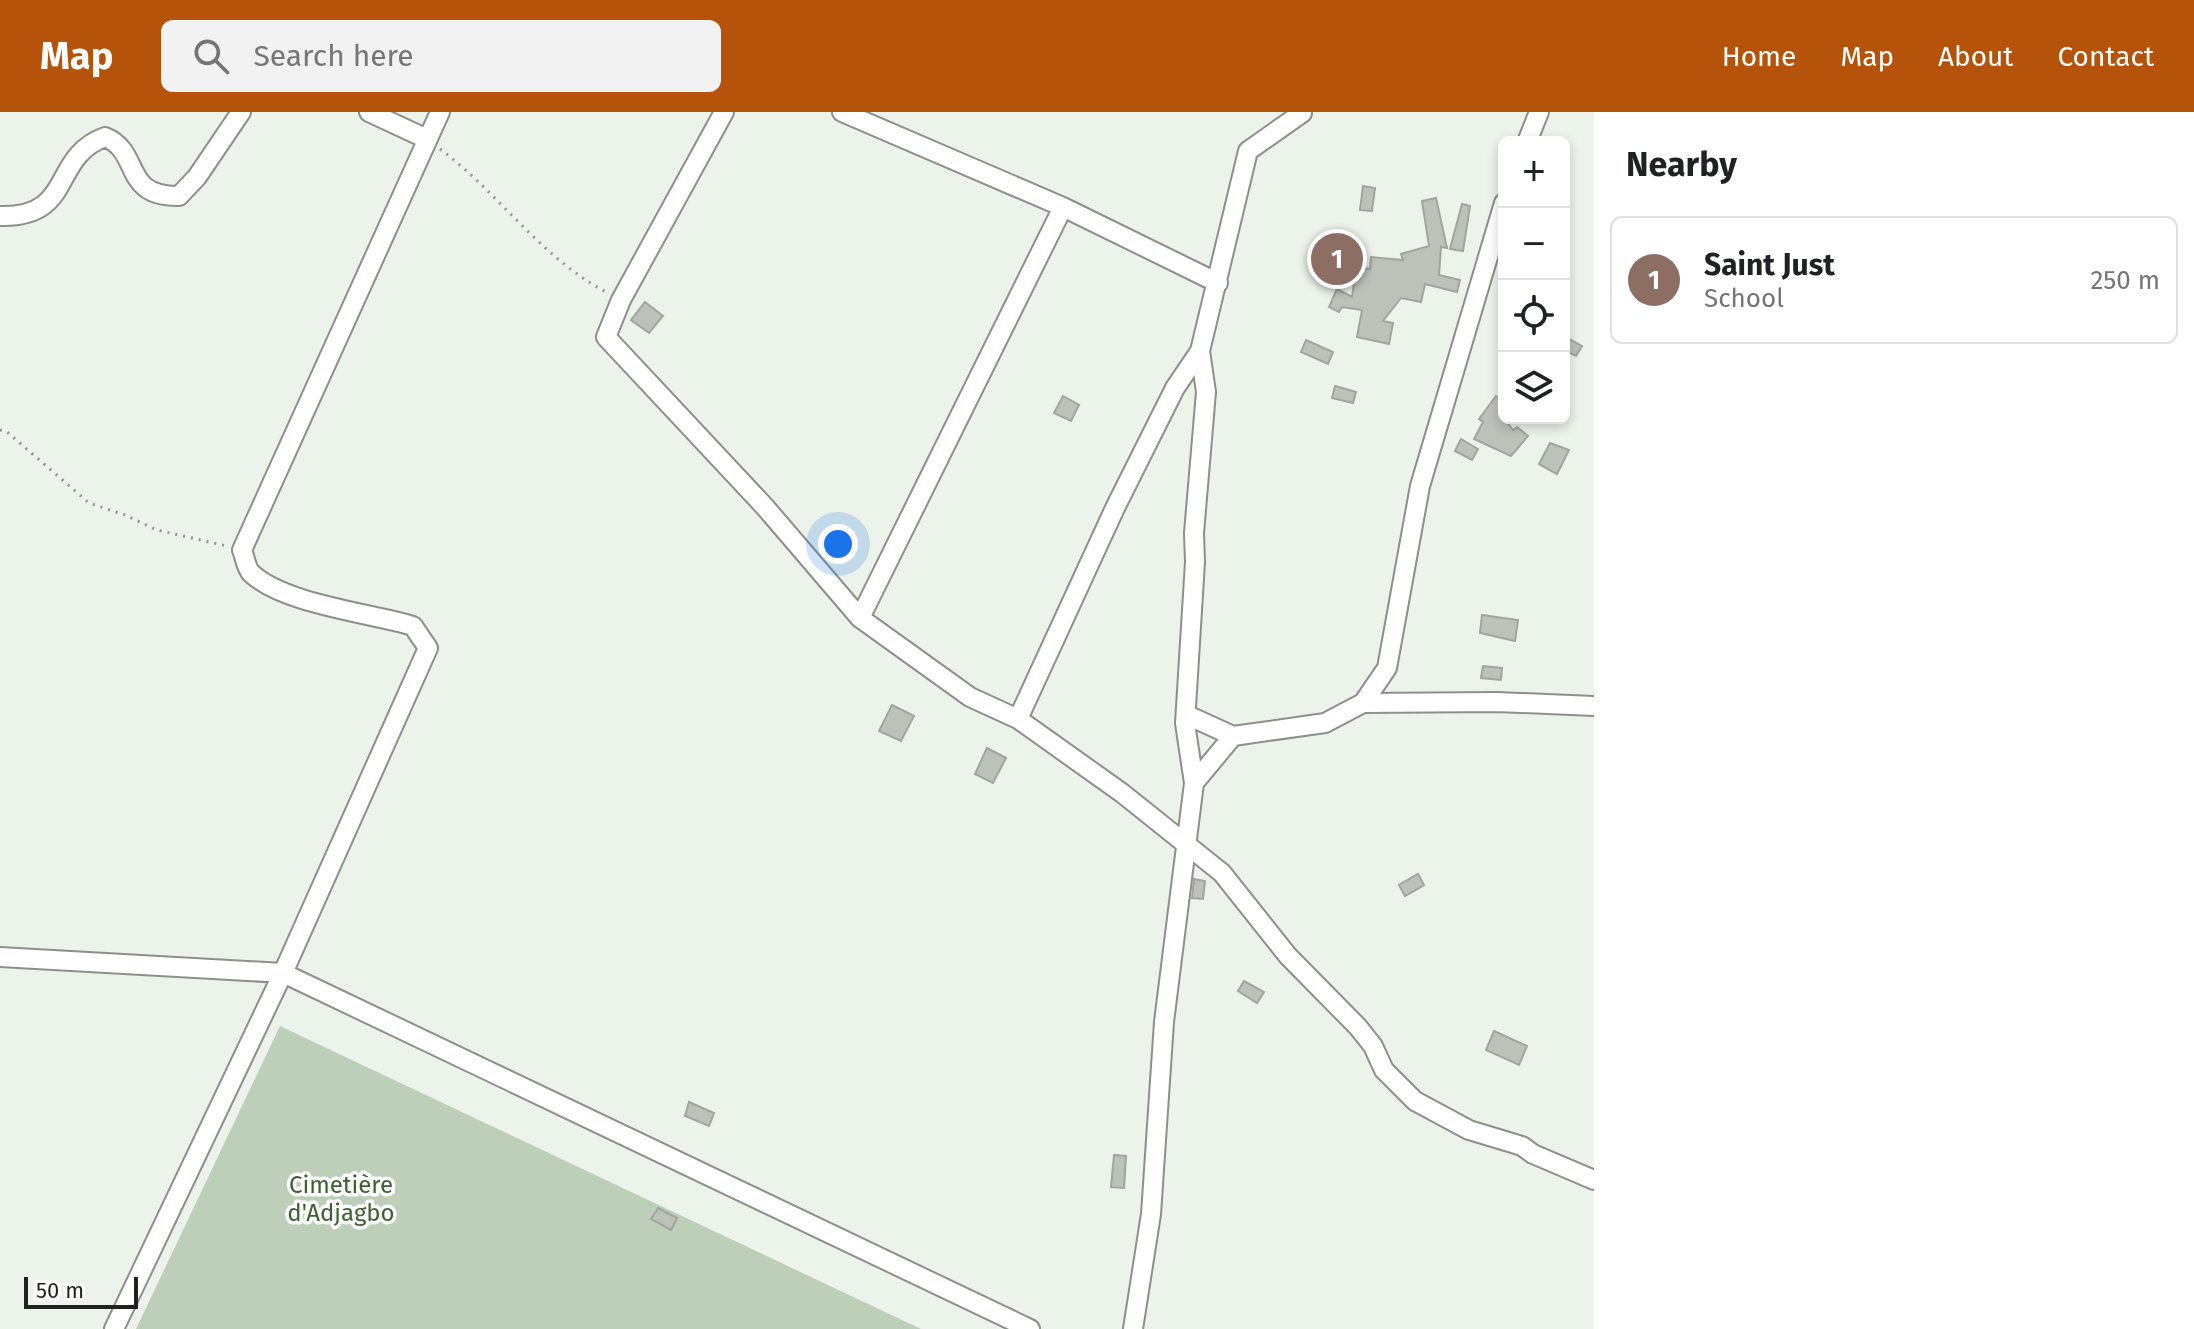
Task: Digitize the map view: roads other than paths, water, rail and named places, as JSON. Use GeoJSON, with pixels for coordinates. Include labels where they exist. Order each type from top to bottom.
{"type":"FeatureCollection","features":[{"type":"Feature","properties":{"kind":"street"},"geometry":{"type":"LineString","coordinates":[[0,216],[22,217],[46,207],[88,144],[105,137],[118,143],[142,186],[158,197],[179,196],[197,177],[241,112]]}},
{"type":"Feature","properties":{"kind":"street"},"geometry":{"type":"LineString","coordinates":[[369,112],[427,139]]}},
{"type":"Feature","properties":{"kind":"street"},"geometry":{"type":"LineString","coordinates":[[114,1329],[283,973],[428,648],[413,626],[325,607],[270,584],[250,572],[242,550],[440,112]]}},
{"type":"Feature","properties":{"kind":"street"},"geometry":{"type":"LineString","coordinates":[[724,112],[621,300],[606,337],[660,390],[860,618],[970,697],[1018,719],[1122,793],[1222,873],[1288,956],[1366,1037],[1384,1070],[1415,1101],[1469,1130],[1522,1146],[1533,1154],[1594,1180]]}},
{"type":"Feature","properties":{"kind":"street"},"geometry":{"type":"LineString","coordinates":[[842,112],[1063,207],[1218,283]]}},
{"type":"Feature","properties":{"kind":"street"},"geometry":{"type":"LineString","coordinates":[[1529,136],[1539,112]]}},
{"type":"Feature","properties":{"kind":"street"},"geometry":{"type":"LineString","coordinates":[[1018,719],[1115,508],[1175,388],[1200,351],[1248,151],[1268,133],[1302,113]]}},
{"type":"Feature","properties":{"kind":"street"},"geometry":{"type":"LineString","coordinates":[[860,618],[1063,207]]}},
{"type":"Feature","properties":{"kind":"street"},"geometry":{"type":"LineString","coordinates":[[1363,703],[1387,668],[1420,486],[1503,208]]}},
{"type":"Feature","properties":{"kind":"street"},"geometry":{"type":"LineString","coordinates":[[1133,1329],[1151,1214],[1164,1022],[1194,783],[1185,723],[1194,533],[1206,392],[1200,351]]}},
{"type":"Feature","properties":{"kind":"street"},"geometry":{"type":"LineString","coordinates":[[1187,715],[1233,736],[1325,723],[1363,703],[1497,702],[1594,706]]}},
{"type":"Feature","properties":{"kind":"street"},"geometry":{"type":"LineString","coordinates":[[1194,783],[1233,736]]}},
{"type":"Feature","properties":{"kind":"street"},"geometry":{"type":"LineString","coordinates":[[0,957],[283,973],[1030,1329]]}},
{"type":"Feature","properties":{"kind":"place","name":"Saint Just"},"geometry":{"type":"Point","coordinates":[1337,259]}},
{"type":"Feature","properties":{"kind":"park label","name":"Cimetière d'Adjagbo"},"geometry":{"type":"Point","coordinates":[341,1199]}}]}
